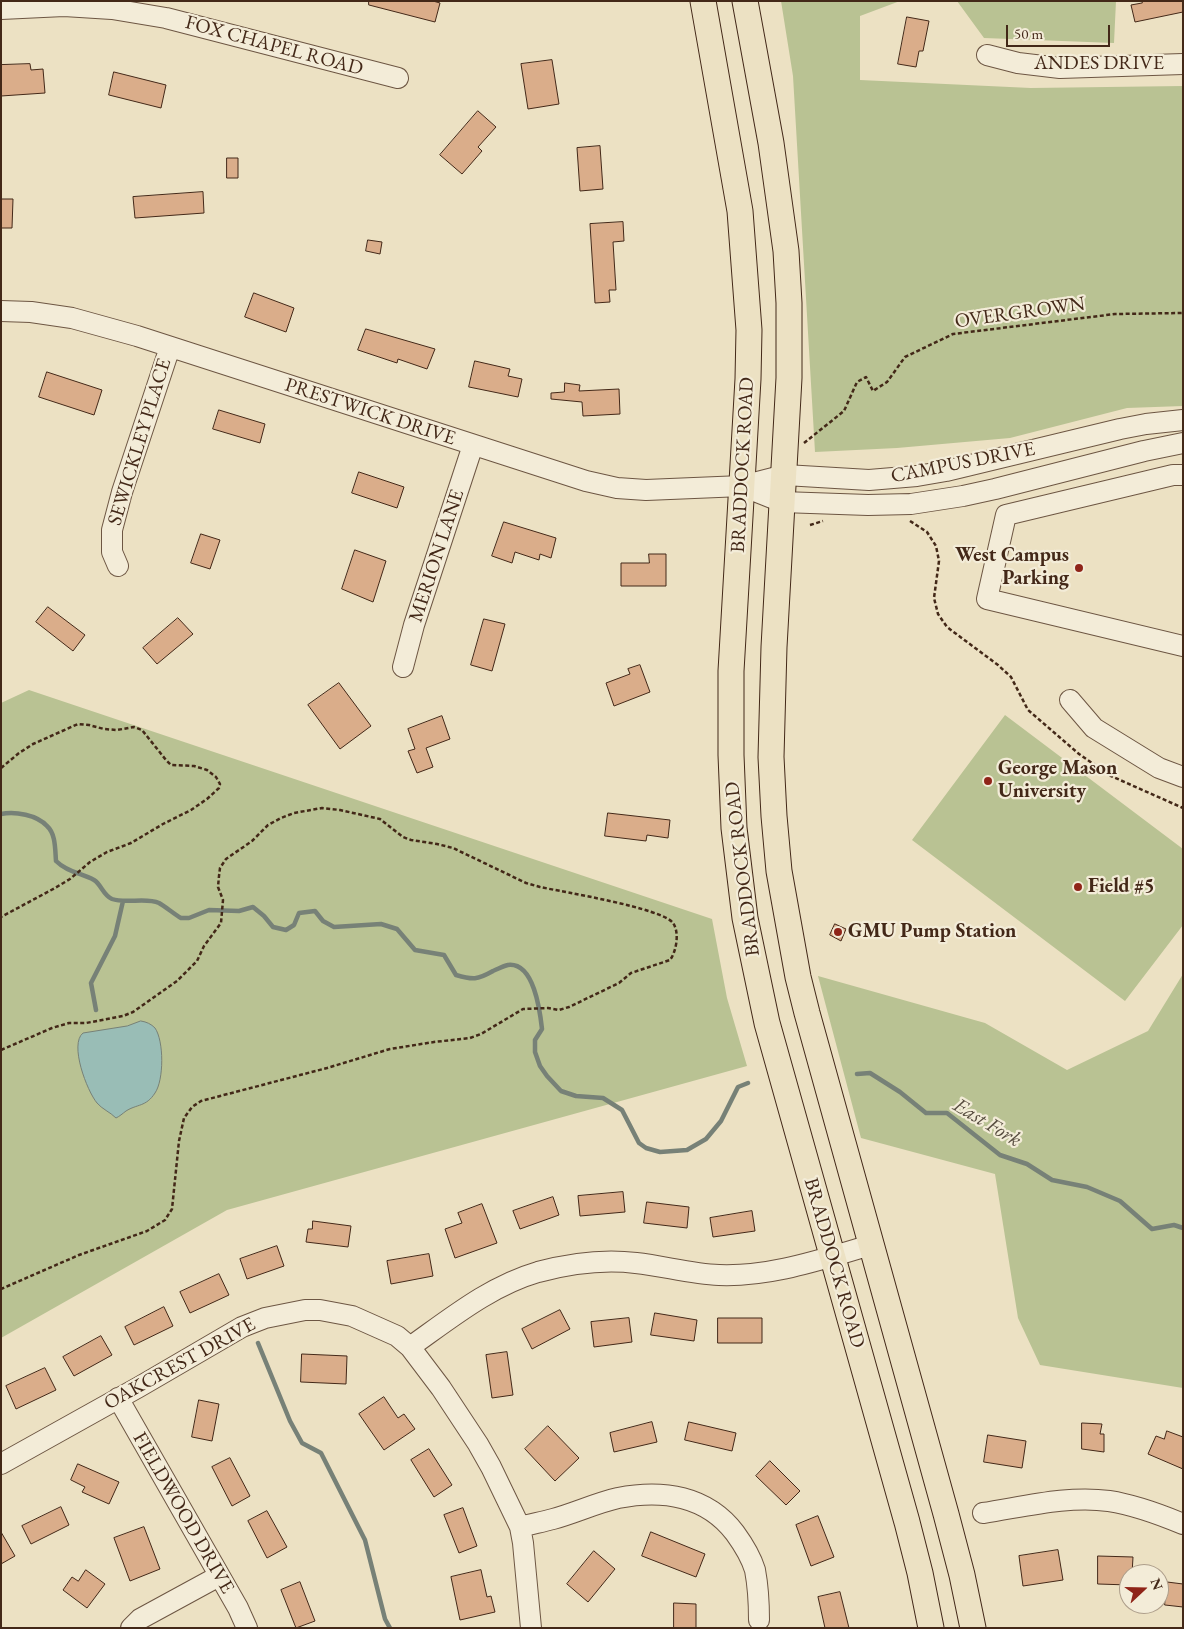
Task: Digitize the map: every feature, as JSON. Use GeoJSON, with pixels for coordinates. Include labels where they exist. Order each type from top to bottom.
{"type":"FeatureCollection","features":[{"type":"Feature","properties":{"kind":"main road","name":"BRADDOCK ROAD"},"geometry":{"type":"LineString","coordinates":[[703,1],[739,202],[745,267],[749,350],[731,671],[731,756],[734,828],[744,918],[766,1022],[907,1522],[931,1628]]}},
{"type":"Feature","properties":{"kind":"main road","name":"BRADDOCK ROAD"},"geometry":{"type":"LineString","coordinates":[[745,1],[771,143],[786,251],[789,302],[790,378],[774,647],[771,758],[779,872],[791,941],[805,1004],[946,1514],[962,1575],[973,1628]]}},
{"type":"Feature","properties":{"kind":"street","name":"FOX CHAPEL ROAD"},"geometry":{"type":"LineString","coordinates":[[1,9],[64,6],[112,8],[157,16],[398,78]]}},
{"type":"Feature","properties":{"kind":"street","name":"ANDES DRIVE"},"geometry":{"type":"LineString","coordinates":[[987,54],[1018,63],[1060,68],[1183,64]]}},
{"type":"Feature","properties":{"kind":"street","name":"PRESTWICK DRIVE"},"geometry":{"type":"LineString","coordinates":[[1,311],[30,312],[72,318],[137,336],[586,481],[617,488],[646,490],[742,486]]}},
{"type":"Feature","properties":{"kind":"street","name":"SEWICKLEY PLACE"},"geometry":{"type":"LineString","coordinates":[[118,566],[112,552],[112,530],[122,492],[170,347]]}},
{"type":"Feature","properties":{"kind":"street","name":"CAMPUS DRIVE"},"geometry":{"type":"LineString","coordinates":[[742,486],[784,475],[868,480],[917,476],[955,469],[1120,429],[1183,420]]}},
{"type":"Feature","properties":{"kind":"street","name":"CAMPUS DRIVE"},"geometry":{"type":"LineString","coordinates":[[742,486],[782,502],[890,505],[937,500],[987,490],[1183,443]]}},
{"type":"Feature","properties":{"kind":"street","name":"MERION LANE"},"geometry":{"type":"LineString","coordinates":[[403,667],[414,625],[473,445]]}},
{"type":"Feature","properties":{"kind":"street"},"geometry":{"type":"LineString","coordinates":[[1183,475],[1173,475],[1006,515],[987,599],[1183,646]]}},
{"type":"Feature","properties":{"kind":"street"},"geometry":{"type":"LineString","coordinates":[[1070,700],[1094,728],[1159,768],[1183,777]]}},
{"type":"Feature","properties":{"kind":"street"},"geometry":{"type":"LineString","coordinates":[[410,1346],[485,1295],[520,1278],[556,1268],[590,1263],[634,1263],[697,1273],[739,1275],[788,1268],[871,1245]]}},
{"type":"Feature","properties":{"kind":"street","name":"OAKCREST DRIVE"},"geometry":{"type":"LineString","coordinates":[[1,1464],[242,1327],[288,1312],[320,1310],[352,1316],[397,1336],[410,1346],[441,1388],[492,1467],[520,1527],[531,1628]]}},
{"type":"Feature","properties":{"kind":"street","name":"FIELDWOOD DRIVE"},"geometry":{"type":"LineString","coordinates":[[118,1398],[247,1628]]}},
{"type":"Feature","properties":{"kind":"street"},"geometry":{"type":"LineString","coordinates":[[520,1527],[553,1520],[619,1498],[667,1495],[690,1500],[718,1515],[742,1542],[755,1571],[759,1620]]}},
{"type":"Feature","properties":{"kind":"street"},"geometry":{"type":"LineString","coordinates":[[983,1513],[1054,1502],[1093,1500],[1133,1506],[1183,1524]]}},
{"type":"Feature","properties":{"kind":"street"},"geometry":{"type":"LineString","coordinates":[[131,1628],[140,1619],[219,1576]]}},
{"type":"Feature","properties":{"kind":"path","name":"OVERGROWN"},"geometry":{"type":"LineString","coordinates":[[802,444],[844,411],[857,382],[866,377],[873,392],[887,382],[906,357],[953,334],[1115,314],[1183,313]]}},
{"type":"Feature","properties":{"kind":"path"},"geometry":{"type":"LineString","coordinates":[[810,525],[826,520]]}},
{"type":"Feature","properties":{"kind":"path"},"geometry":{"type":"LineString","coordinates":[[903,520],[910,521],[927,532],[936,546],[939,561],[934,598],[938,614],[947,627],[1011,677],[1028,710],[1079,754],[1110,776],[1183,808]]}},
{"type":"Feature","properties":{"kind":"path"},"geometry":{"type":"LineString","coordinates":[[1,768],[33,744],[78,724],[104,730],[134,727],[142,730],[171,765],[194,766],[207,770],[219,781],[219,788],[191,810],[130,843],[107,852],[70,878],[1,917]]}},
{"type":"Feature","properties":{"kind":"path"},"geometry":{"type":"LineString","coordinates":[[1,1050],[52,1028],[69,1023],[104,1020],[123,1016],[133,1012],[177,980],[197,961],[204,946],[219,928],[223,917],[223,903],[218,887],[220,868],[230,856],[252,840],[268,825],[281,818],[308,810],[322,808],[340,810],[380,819],[402,837],[453,848],[526,883],[631,905],[667,918],[673,923],[676,930],[674,955],[670,960],[631,973],[619,983],[568,1007],[559,1010],[548,1008],[523,1009],[482,1034],[470,1038],[390,1049],[327,1068],[201,1101],[192,1107],[184,1118],[179,1141],[172,1209],[165,1220],[147,1231],[79,1254],[1,1289]]}},
{"type":"Feature","properties":{"kind":"green space"},"geometry":{"type":"Polygon","coordinates":[[[781,1],[900,1],[860,16],[860,80],[1031,88],[1183,86],[1183,406],[1127,408],[1010,438],[897,448],[815,452],[793,76],[781,1]]]}},
{"type":"Feature","properties":{"kind":"green space"},"geometry":{"type":"Polygon","coordinates":[[[957,1],[1116,1],[1114,43],[984,38],[957,1]]]}},
{"type":"Feature","properties":{"kind":"green space"},"geometry":{"type":"Polygon","coordinates":[[[29,690],[712,919],[727,998],[747,1066],[227,1210],[1,1338],[1,703],[29,690]]]}},
{"type":"Feature","properties":{"kind":"green space","name":"Field #5"},"geometry":{"type":"Polygon","coordinates":[[[1005,715],[1183,849],[1183,925],[1125,1001],[912,840],[1005,715]]]}},
{"type":"Feature","properties":{"kind":"green space"},"geometry":{"type":"Polygon","coordinates":[[[1183,974],[1183,1388],[1040,1365],[1018,1318],[995,1174],[861,1138],[818,976],[985,1023],[1067,1070],[1148,1031],[1183,974]]]}},
{"type":"Feature","properties":{"kind":"water"},"geometry":{"type":"Polygon","coordinates":[[[141,1021],[152,1025],[158,1034],[162,1060],[158,1087],[152,1098],[148,1101],[116,1118],[97,1103],[89,1089],[81,1068],[78,1047],[79,1039],[83,1033],[127,1026],[141,1021]]]}},
{"type":"Feature","properties":{"kind":"building"},"geometry":{"type":"Polygon","coordinates":[[[369,1],[433,1],[440,3],[435,22],[369,5],[369,1]]]}},
{"type":"Feature","properties":{"kind":"building"},"geometry":{"type":"Polygon","coordinates":[[[1142,1],[1183,1],[1183,12],[1135,22],[1131,5],[1142,3],[1142,1]]]}},
{"type":"Feature","properties":{"kind":"building"},"geometry":{"type":"Polygon","coordinates":[[[907,17],[929,21],[923,51],[919,51],[916,67],[898,64],[907,17]]]}},
{"type":"Feature","properties":{"kind":"building"},"geometry":{"type":"Polygon","coordinates":[[[552,60],[559,104],[528,109],[521,64],[552,60]]]}},
{"type":"Feature","properties":{"kind":"building"},"geometry":{"type":"Polygon","coordinates":[[[30,64],[31,70],[43,69],[45,93],[1,96],[1,65],[30,64]]]}},
{"type":"Feature","properties":{"kind":"building"},"geometry":{"type":"Polygon","coordinates":[[[114,72],[166,85],[161,108],[109,95],[114,72]]]}},
{"type":"Feature","properties":{"kind":"building"},"geometry":{"type":"Polygon","coordinates":[[[478,111],[496,127],[478,147],[482,151],[462,174],[440,155],[478,111]]]}},
{"type":"Feature","properties":{"kind":"building"},"geometry":{"type":"Polygon","coordinates":[[[600,146],[603,189],[580,191],[577,148],[600,146]]]}},
{"type":"Feature","properties":{"kind":"building"},"geometry":{"type":"Polygon","coordinates":[[[227,158],[238,158],[238,178],[227,178],[227,158]]]}},
{"type":"Feature","properties":{"kind":"building"},"geometry":{"type":"Polygon","coordinates":[[[203,192],[204,213],[135,218],[133,197],[203,192]]]}},
{"type":"Feature","properties":{"kind":"building"},"geometry":{"type":"Polygon","coordinates":[[[1,199],[13,199],[12,228],[1,228],[1,199]]]}},
{"type":"Feature","properties":{"kind":"building"},"geometry":{"type":"Polygon","coordinates":[[[623,222],[624,241],[613,242],[616,290],[609,290],[610,302],[595,303],[590,224],[623,222]]]}},
{"type":"Feature","properties":{"kind":"building"},"geometry":{"type":"Polygon","coordinates":[[[368,240],[382,242],[380,254],[366,251],[368,240]]]}},
{"type":"Feature","properties":{"kind":"building"},"geometry":{"type":"Polygon","coordinates":[[[254,293],[294,308],[286,332],[245,317],[254,293]]]}},
{"type":"Feature","properties":{"kind":"building"},"geometry":{"type":"Polygon","coordinates":[[[366,329],[435,349],[427,369],[398,359],[397,363],[358,350],[366,329]]]}},
{"type":"Feature","properties":{"kind":"building"},"geometry":{"type":"Polygon","coordinates":[[[475,361],[510,369],[508,376],[522,379],[518,397],[469,387],[475,361]]]}},
{"type":"Feature","properties":{"kind":"building"},"geometry":{"type":"Polygon","coordinates":[[[47,372],[102,390],[94,415],[39,397],[47,372]]]}},
{"type":"Feature","properties":{"kind":"building"},"geometry":{"type":"Polygon","coordinates":[[[565,383],[580,385],[579,391],[619,389],[620,414],[583,416],[582,402],[551,399],[551,393],[564,392],[565,383]]]}},
{"type":"Feature","properties":{"kind":"building"},"geometry":{"type":"Polygon","coordinates":[[[219,410],[265,424],[260,443],[213,429],[219,410]]]}},
{"type":"Feature","properties":{"kind":"building"},"geometry":{"type":"Polygon","coordinates":[[[359,472],[404,487],[397,508],[352,493],[359,472]]]}},
{"type":"Feature","properties":{"kind":"building"},"geometry":{"type":"Polygon","coordinates":[[[504,522],[556,538],[551,558],[540,554],[539,560],[515,552],[512,563],[492,556],[504,522]]]}},
{"type":"Feature","properties":{"kind":"building"},"geometry":{"type":"Polygon","coordinates":[[[201,534],[220,540],[210,569],[191,563],[201,534]]]}},
{"type":"Feature","properties":{"kind":"building"},"geometry":{"type":"Polygon","coordinates":[[[355,550],[386,561],[373,602],[342,589],[355,550]]]}},
{"type":"Feature","properties":{"kind":"building"},"geometry":{"type":"Polygon","coordinates":[[[649,554],[666,554],[666,586],[621,586],[621,563],[649,563],[649,554]]]}},
{"type":"Feature","properties":{"kind":"building"},"geometry":{"type":"Polygon","coordinates":[[[48,607],[85,635],[73,651],[36,622],[48,607]]]}},
{"type":"Feature","properties":{"kind":"building"},"geometry":{"type":"Polygon","coordinates":[[[178,618],[193,634],[157,664],[143,648],[178,618]]]}},
{"type":"Feature","properties":{"kind":"building"},"geometry":{"type":"Polygon","coordinates":[[[484,619],[505,624],[492,671],[471,665],[484,619]]]}},
{"type":"Feature","properties":{"kind":"building"},"geometry":{"type":"Polygon","coordinates":[[[640,665],[650,692],[614,706],[606,683],[630,674],[628,669],[640,665]]]}},
{"type":"Feature","properties":{"kind":"building"},"geometry":{"type":"Polygon","coordinates":[[[339,683],[371,726],[340,749],[308,705],[339,683]]]}},
{"type":"Feature","properties":{"kind":"building"},"geometry":{"type":"Polygon","coordinates":[[[442,716],[450,739],[426,748],[433,767],[417,773],[408,751],[415,749],[408,729],[442,716]]]}},
{"type":"Feature","properties":{"kind":"building"},"geometry":{"type":"Polygon","coordinates":[[[608,813],[670,820],[668,838],[647,835],[646,841],[605,836],[608,813]]]}},
{"type":"Feature","properties":{"kind":"building","name":"GMU Pump Station"},"geometry":{"type":"Polygon","coordinates":[[[835,924],[846,929],[841,941],[830,935],[835,924]]]}},
{"type":"Feature","properties":{"kind":"building"},"geometry":{"type":"Polygon","coordinates":[[[623,1192],[625,1212],[580,1216],[578,1196],[623,1192]]]}},
{"type":"Feature","properties":{"kind":"building"},"geometry":{"type":"Polygon","coordinates":[[[553,1197],[559,1215],[520,1229],[513,1211],[553,1197]]]}},
{"type":"Feature","properties":{"kind":"building"},"geometry":{"type":"Polygon","coordinates":[[[647,1202],[689,1207],[687,1228],[644,1223],[647,1202]]]}},
{"type":"Feature","properties":{"kind":"building"},"geometry":{"type":"Polygon","coordinates":[[[482,1204],[497,1243],[455,1258],[445,1229],[462,1223],[458,1213],[482,1204]]]}},
{"type":"Feature","properties":{"kind":"building"},"geometry":{"type":"Polygon","coordinates":[[[752,1211],[755,1231],[713,1237],[710,1218],[752,1211]]]}},
{"type":"Feature","properties":{"kind":"building"},"geometry":{"type":"Polygon","coordinates":[[[313,1221],[351,1226],[348,1247],[306,1242],[308,1229],[312,1229],[313,1221]]]}},
{"type":"Feature","properties":{"kind":"building"},"geometry":{"type":"Polygon","coordinates":[[[277,1246],[284,1266],[247,1279],[240,1259],[277,1246]]]}},
{"type":"Feature","properties":{"kind":"building"},"geometry":{"type":"Polygon","coordinates":[[[429,1254],[433,1276],[391,1284],[387,1261],[429,1254]]]}},
{"type":"Feature","properties":{"kind":"building"},"geometry":{"type":"Polygon","coordinates":[[[219,1274],[229,1295],[190,1313],[180,1292],[219,1274]]]}},
{"type":"Feature","properties":{"kind":"building"},"geometry":{"type":"Polygon","coordinates":[[[164,1307],[173,1326],[134,1345],[125,1327],[164,1307]]]}},
{"type":"Feature","properties":{"kind":"building"},"geometry":{"type":"Polygon","coordinates":[[[560,1310],[570,1329],[532,1349],[522,1329],[560,1310]]]}},
{"type":"Feature","properties":{"kind":"building"},"geometry":{"type":"Polygon","coordinates":[[[655,1313],[697,1320],[694,1341],[651,1335],[655,1313]]]}},
{"type":"Feature","properties":{"kind":"building"},"geometry":{"type":"Polygon","coordinates":[[[629,1318],[632,1342],[594,1347],[591,1322],[629,1318]]]}},
{"type":"Feature","properties":{"kind":"building"},"geometry":{"type":"Polygon","coordinates":[[[718,1318],[762,1318],[762,1343],[718,1343],[718,1318]]]}},
{"type":"Feature","properties":{"kind":"building"},"geometry":{"type":"Polygon","coordinates":[[[101,1336],[112,1355],[74,1376],[63,1357],[101,1336]]]}},
{"type":"Feature","properties":{"kind":"building"},"geometry":{"type":"Polygon","coordinates":[[[507,1352],[513,1395],[492,1398],[486,1355],[507,1352]]]}},
{"type":"Feature","properties":{"kind":"building"},"geometry":{"type":"Polygon","coordinates":[[[302,1354],[347,1356],[346,1384],[301,1382],[302,1354]]]}},
{"type":"Feature","properties":{"kind":"building"},"geometry":{"type":"Polygon","coordinates":[[[45,1368],[56,1390],[16,1409],[6,1386],[45,1368]]]}},
{"type":"Feature","properties":{"kind":"building"},"geometry":{"type":"Polygon","coordinates":[[[384,1397],[398,1418],[404,1414],[415,1429],[384,1450],[359,1414],[384,1397]]]}},
{"type":"Feature","properties":{"kind":"building"},"geometry":{"type":"Polygon","coordinates":[[[199,1400],[219,1404],[212,1441],[192,1437],[199,1400]]]}},
{"type":"Feature","properties":{"kind":"building"},"geometry":{"type":"Polygon","coordinates":[[[652,1422],[657,1442],[614,1452],[610,1433],[652,1422]]]}},
{"type":"Feature","properties":{"kind":"building"},"geometry":{"type":"Polygon","coordinates":[[[689,1422],[736,1433],[732,1451],[685,1440],[689,1422]]]}},
{"type":"Feature","properties":{"kind":"building"},"geometry":{"type":"Polygon","coordinates":[[[1082,1423],[1102,1424],[1100,1434],[1104,1434],[1104,1452],[1082,1449],[1082,1423]]]}},
{"type":"Feature","properties":{"kind":"building"},"geometry":{"type":"Polygon","coordinates":[[[548,1426],[579,1458],[555,1481],[525,1449],[548,1426]]]}},
{"type":"Feature","properties":{"kind":"building"},"geometry":{"type":"Polygon","coordinates":[[[1167,1431],[1183,1437],[1183,1469],[1148,1454],[1156,1436],[1164,1439],[1167,1431]]]}},
{"type":"Feature","properties":{"kind":"building"},"geometry":{"type":"Polygon","coordinates":[[[988,1435],[1026,1441],[1022,1468],[984,1462],[988,1435]]]}},
{"type":"Feature","properties":{"kind":"building"},"geometry":{"type":"Polygon","coordinates":[[[429,1449],[452,1485],[434,1497],[411,1460],[429,1449]]]}},
{"type":"Feature","properties":{"kind":"building"},"geometry":{"type":"Polygon","coordinates":[[[230,1458],[250,1496],[232,1506],[212,1467],[230,1458]]]}},
{"type":"Feature","properties":{"kind":"building"},"geometry":{"type":"Polygon","coordinates":[[[770,1461],[800,1491],[786,1505],[756,1476],[770,1461]]]}},
{"type":"Feature","properties":{"kind":"building"},"geometry":{"type":"Polygon","coordinates":[[[78,1464],[119,1482],[109,1504],[82,1492],[85,1487],[71,1480],[78,1464]]]}},
{"type":"Feature","properties":{"kind":"building"},"geometry":{"type":"Polygon","coordinates":[[[61,1507],[69,1525],[31,1544],[22,1526],[61,1507]]]}},
{"type":"Feature","properties":{"kind":"building"},"geometry":{"type":"Polygon","coordinates":[[[463,1508],[477,1546],[459,1553],[444,1515],[463,1508]]]}},
{"type":"Feature","properties":{"kind":"building"},"geometry":{"type":"Polygon","coordinates":[[[267,1511],[287,1547],[267,1558],[248,1521],[267,1511]]]}},
{"type":"Feature","properties":{"kind":"building"},"geometry":{"type":"Polygon","coordinates":[[[818,1516],[834,1557],[811,1566],[796,1525],[818,1516]]]}},
{"type":"Feature","properties":{"kind":"building"},"geometry":{"type":"Polygon","coordinates":[[[144,1527],[160,1569],[130,1581],[114,1538],[144,1527]]]}},
{"type":"Feature","properties":{"kind":"building"},"geometry":{"type":"Polygon","coordinates":[[[1,1532],[15,1556],[1,1564],[1,1532]]]}},
{"type":"Feature","properties":{"kind":"building"},"geometry":{"type":"Polygon","coordinates":[[[651,1532],[705,1554],[696,1577],[642,1556],[651,1532]]]}},
{"type":"Feature","properties":{"kind":"building"},"geometry":{"type":"Polygon","coordinates":[[[1058,1550],[1063,1580],[1023,1586],[1019,1556],[1058,1550]]]}},
{"type":"Feature","properties":{"kind":"building"},"geometry":{"type":"Polygon","coordinates":[[[594,1551],[615,1569],[588,1602],[567,1584],[594,1551]]]}},
{"type":"Feature","properties":{"kind":"building"},"geometry":{"type":"Polygon","coordinates":[[[1098,1556],[1133,1557],[1133,1564],[1119,1564],[1119,1585],[1098,1584],[1098,1556]]]}},
{"type":"Feature","properties":{"kind":"building"},"geometry":{"type":"Polygon","coordinates":[[[86,1570],[105,1584],[87,1608],[63,1590],[72,1577],[78,1581],[86,1570]]]}},
{"type":"Feature","properties":{"kind":"building"},"geometry":{"type":"Polygon","coordinates":[[[481,1570],[487,1597],[491,1596],[495,1612],[460,1620],[451,1577],[481,1570]]]}},
{"type":"Feature","properties":{"kind":"building"},"geometry":{"type":"Polygon","coordinates":[[[300,1582],[315,1621],[296,1628],[281,1590],[300,1582]]]}},
{"type":"Feature","properties":{"kind":"building"},"geometry":{"type":"Polygon","coordinates":[[[1169,1582],[1183,1584],[1183,1607],[1169,1605],[1169,1582]]]}},
{"type":"Feature","properties":{"kind":"building"},"geometry":{"type":"Polygon","coordinates":[[[840,1592],[849,1628],[825,1628],[818,1597],[840,1592]]]}},
{"type":"Feature","properties":{"kind":"building"},"geometry":{"type":"Polygon","coordinates":[[[674,1603],[696,1604],[696,1628],[674,1628],[674,1603]]]}},
{"type":"Feature","properties":{"kind":"waterway","name":"East Fork"},"geometry":{"type":"LineString","coordinates":[[1,814],[26,815],[43,822],[52,833],[56,861],[69,870],[94,880],[106,895],[112,899],[154,901],[181,918],[189,918],[209,910],[239,911],[253,907],[273,927],[286,930],[294,925],[299,913],[315,911],[323,921],[334,927],[381,924],[397,929],[415,950],[444,955],[456,975],[462,977],[479,978],[506,965],[517,966],[530,979],[534,989],[540,1011],[542,1029],[535,1040],[535,1052],[540,1066],[547,1076],[561,1091],[576,1096],[603,1098],[622,1110],[639,1143],[646,1148],[660,1152],[687,1150],[706,1139],[721,1121],[738,1087],[748,1083]]}},
{"type":"Feature","properties":{"kind":"waterway"},"geometry":{"type":"LineString","coordinates":[[96,1010],[91,983],[115,936],[123,901]]}},
{"type":"Feature","properties":{"kind":"waterway","name":"East Fork"},"geometry":{"type":"LineString","coordinates":[[857,1074],[870,1073],[900,1092],[926,1113],[947,1113],[1000,1155],[1027,1164],[1052,1180],[1087,1187],[1120,1201],[1152,1229],[1174,1225],[1183,1228]]}},
{"type":"Feature","properties":{"kind":"waterway"},"geometry":{"type":"LineString","coordinates":[[258,1343],[290,1421],[302,1443],[321,1453],[365,1540],[385,1619],[390,1628]]}},
{"type":"Feature","properties":{"kind":"place","name":"West Campus Parking"},"geometry":{"type":"Point","coordinates":[1079,568]}},
{"type":"Feature","properties":{"kind":"place","name":"George Mason University"},"geometry":{"type":"Point","coordinates":[988,781]}},
{"type":"Feature","properties":{"kind":"place","name":"Field #5"},"geometry":{"type":"Point","coordinates":[1078,887]}},
{"type":"Feature","properties":{"kind":"place","name":"GMU Pump Station"},"geometry":{"type":"Point","coordinates":[838,932]}}]}
